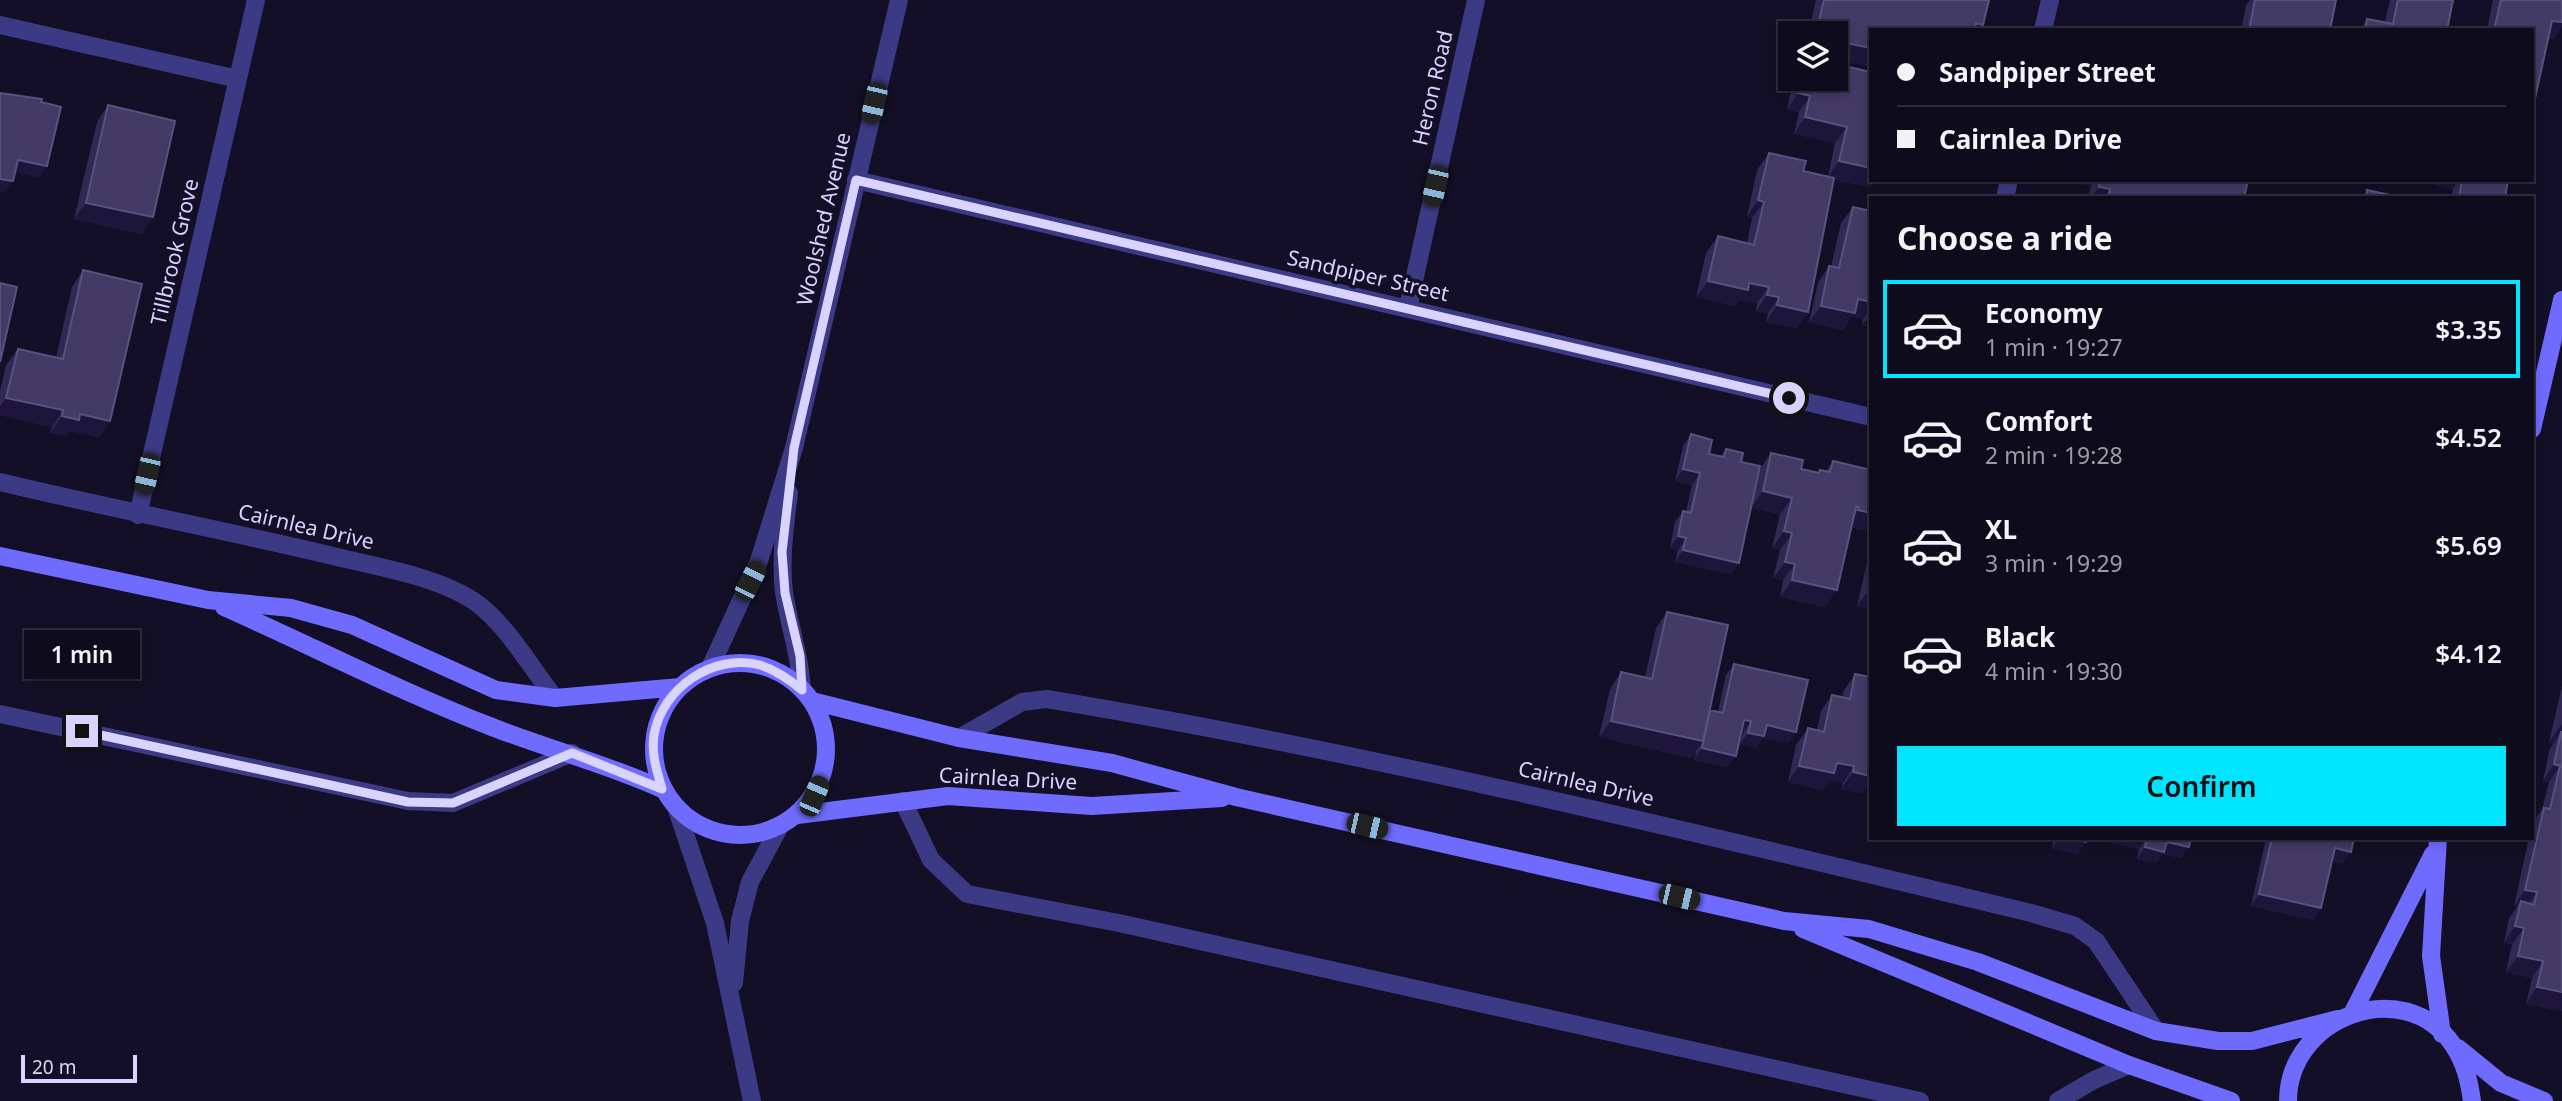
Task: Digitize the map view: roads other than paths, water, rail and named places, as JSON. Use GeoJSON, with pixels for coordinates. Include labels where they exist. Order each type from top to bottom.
{"type":"FeatureCollection","features":[{"type":"Feature","properties":{"kind":"street","name":"Tillbrook Grove"},"geometry":{"type":"LineString","coordinates":[[138,515],[256,0]]}},
{"type":"Feature","properties":{"kind":"street","name":"Woolshed Avenue"},"geometry":{"type":"LineString","coordinates":[[710,668],[760,561],[794,448],[899,0]]}},
{"type":"Feature","properties":{"kind":"street","name":"Heron Road"},"geometry":{"type":"LineString","coordinates":[[1408,308],[1476,0]]}},
{"type":"Feature","properties":{"kind":"street"},"geometry":{"type":"LineString","coordinates":[[2043,28],[2050,0]]}},
{"type":"Feature","properties":{"kind":"street"},"geometry":{"type":"LineString","coordinates":[[0,24],[238,79]]}},
{"type":"Feature","properties":{"kind":"street","name":"Sandpiper Street"},"geometry":{"type":"LineString","coordinates":[[856,180],[1869,417]]}},
{"type":"Feature","properties":{"kind":"street"},"geometry":{"type":"LineString","coordinates":[[2534,420],[2562,300]]}},
{"type":"Feature","properties":{"kind":"street","name":"Woolshed Avenue"},"geometry":{"type":"LineString","coordinates":[[794,448],[782,552],[785,593],[807,695]]}},
{"type":"Feature","properties":{"kind":"street","name":"Cairnlea Drive"},"geometry":{"type":"LineString","coordinates":[[0,482],[138,515],[282,544],[439,585],[477,603],[499,625],[555,698]]}},
{"type":"Feature","properties":{"kind":"street"},"geometry":{"type":"LineString","coordinates":[[0,556],[208,600],[291,608],[340,621],[496,690],[555,698],[680,687]]}},
{"type":"Feature","properties":{"kind":"street"},"geometry":{"type":"LineString","coordinates":[[208,600],[424,700],[495,729],[572,753],[662,789]]}},
{"type":"Feature","properties":{"kind":"street"},"geometry":{"type":"LineString","coordinates":[[735,663],[759,665],[783,674],[807,695],[823,724],[827,749],[823,773],[814,796],[797,815],[779,826],[752,835],[724,834],[698,825],[676,807],[662,789],[654,762],[654,735],[663,709],[680,687],[710,668],[735,663]]}},
{"type":"Feature","properties":{"kind":"street","name":"Cairnlea Drive"},"geometry":{"type":"LineString","coordinates":[[807,695],[958,738],[1112,763],[1236,797],[1784,921],[1869,929],[1979,962],[2156,1031],[2218,1041],[2252,1041],[2376,1009],[2400,1011],[2423,1020],[2447,1039]]}},
{"type":"Feature","properties":{"kind":"street","name":"Cairnlea Drive"},"geometry":{"type":"LineString","coordinates":[[958,738],[1022,702],[1047,699],[1223,728],[1569,803],[2031,913],[2075,926],[2096,941],[2156,1031]]}},
{"type":"Feature","properties":{"kind":"street"},"geometry":{"type":"LineString","coordinates":[[0,714],[408,802],[453,803],[572,753]]}},
{"type":"Feature","properties":{"kind":"street","name":"Cairnlea Drive"},"geometry":{"type":"LineString","coordinates":[[797,815],[948,796],[1092,806],[1236,797]]}},
{"type":"Feature","properties":{"kind":"street"},"geometry":{"type":"LineString","coordinates":[[903,801],[931,860],[967,894],[1119,923],[1920,1101]]}},
{"type":"Feature","properties":{"kind":"street"},"geometry":{"type":"LineString","coordinates":[[676,807],[716,923],[745,1081],[752,1101]]}},
{"type":"Feature","properties":{"kind":"street"},"geometry":{"type":"LineString","coordinates":[[732,1001],[740,920],[750,882],[779,826]]}},
{"type":"Feature","properties":{"kind":"street"},"geometry":{"type":"LineString","coordinates":[[2288,1101],[2288,1086],[2297,1059],[2315,1036],[2345,1016],[2437,843]]}},
{"type":"Feature","properties":{"kind":"street"},"geometry":{"type":"LineString","coordinates":[[2437,843],[2431,956],[2447,1039],[2467,1072],[2472,1101]]}},
{"type":"Feature","properties":{"kind":"street","name":"Cairnlea Drive"},"geometry":{"type":"LineString","coordinates":[[1784,921],[2129,1065],[2231,1101]]}},
{"type":"Feature","properties":{"kind":"street"},"geometry":{"type":"LineString","coordinates":[[2447,1039],[2501,1083],[2544,1101]]}},
{"type":"Feature","properties":{"kind":"street"},"geometry":{"type":"LineString","coordinates":[[2058,1101],[2094,1080],[2129,1065]]}}]}
